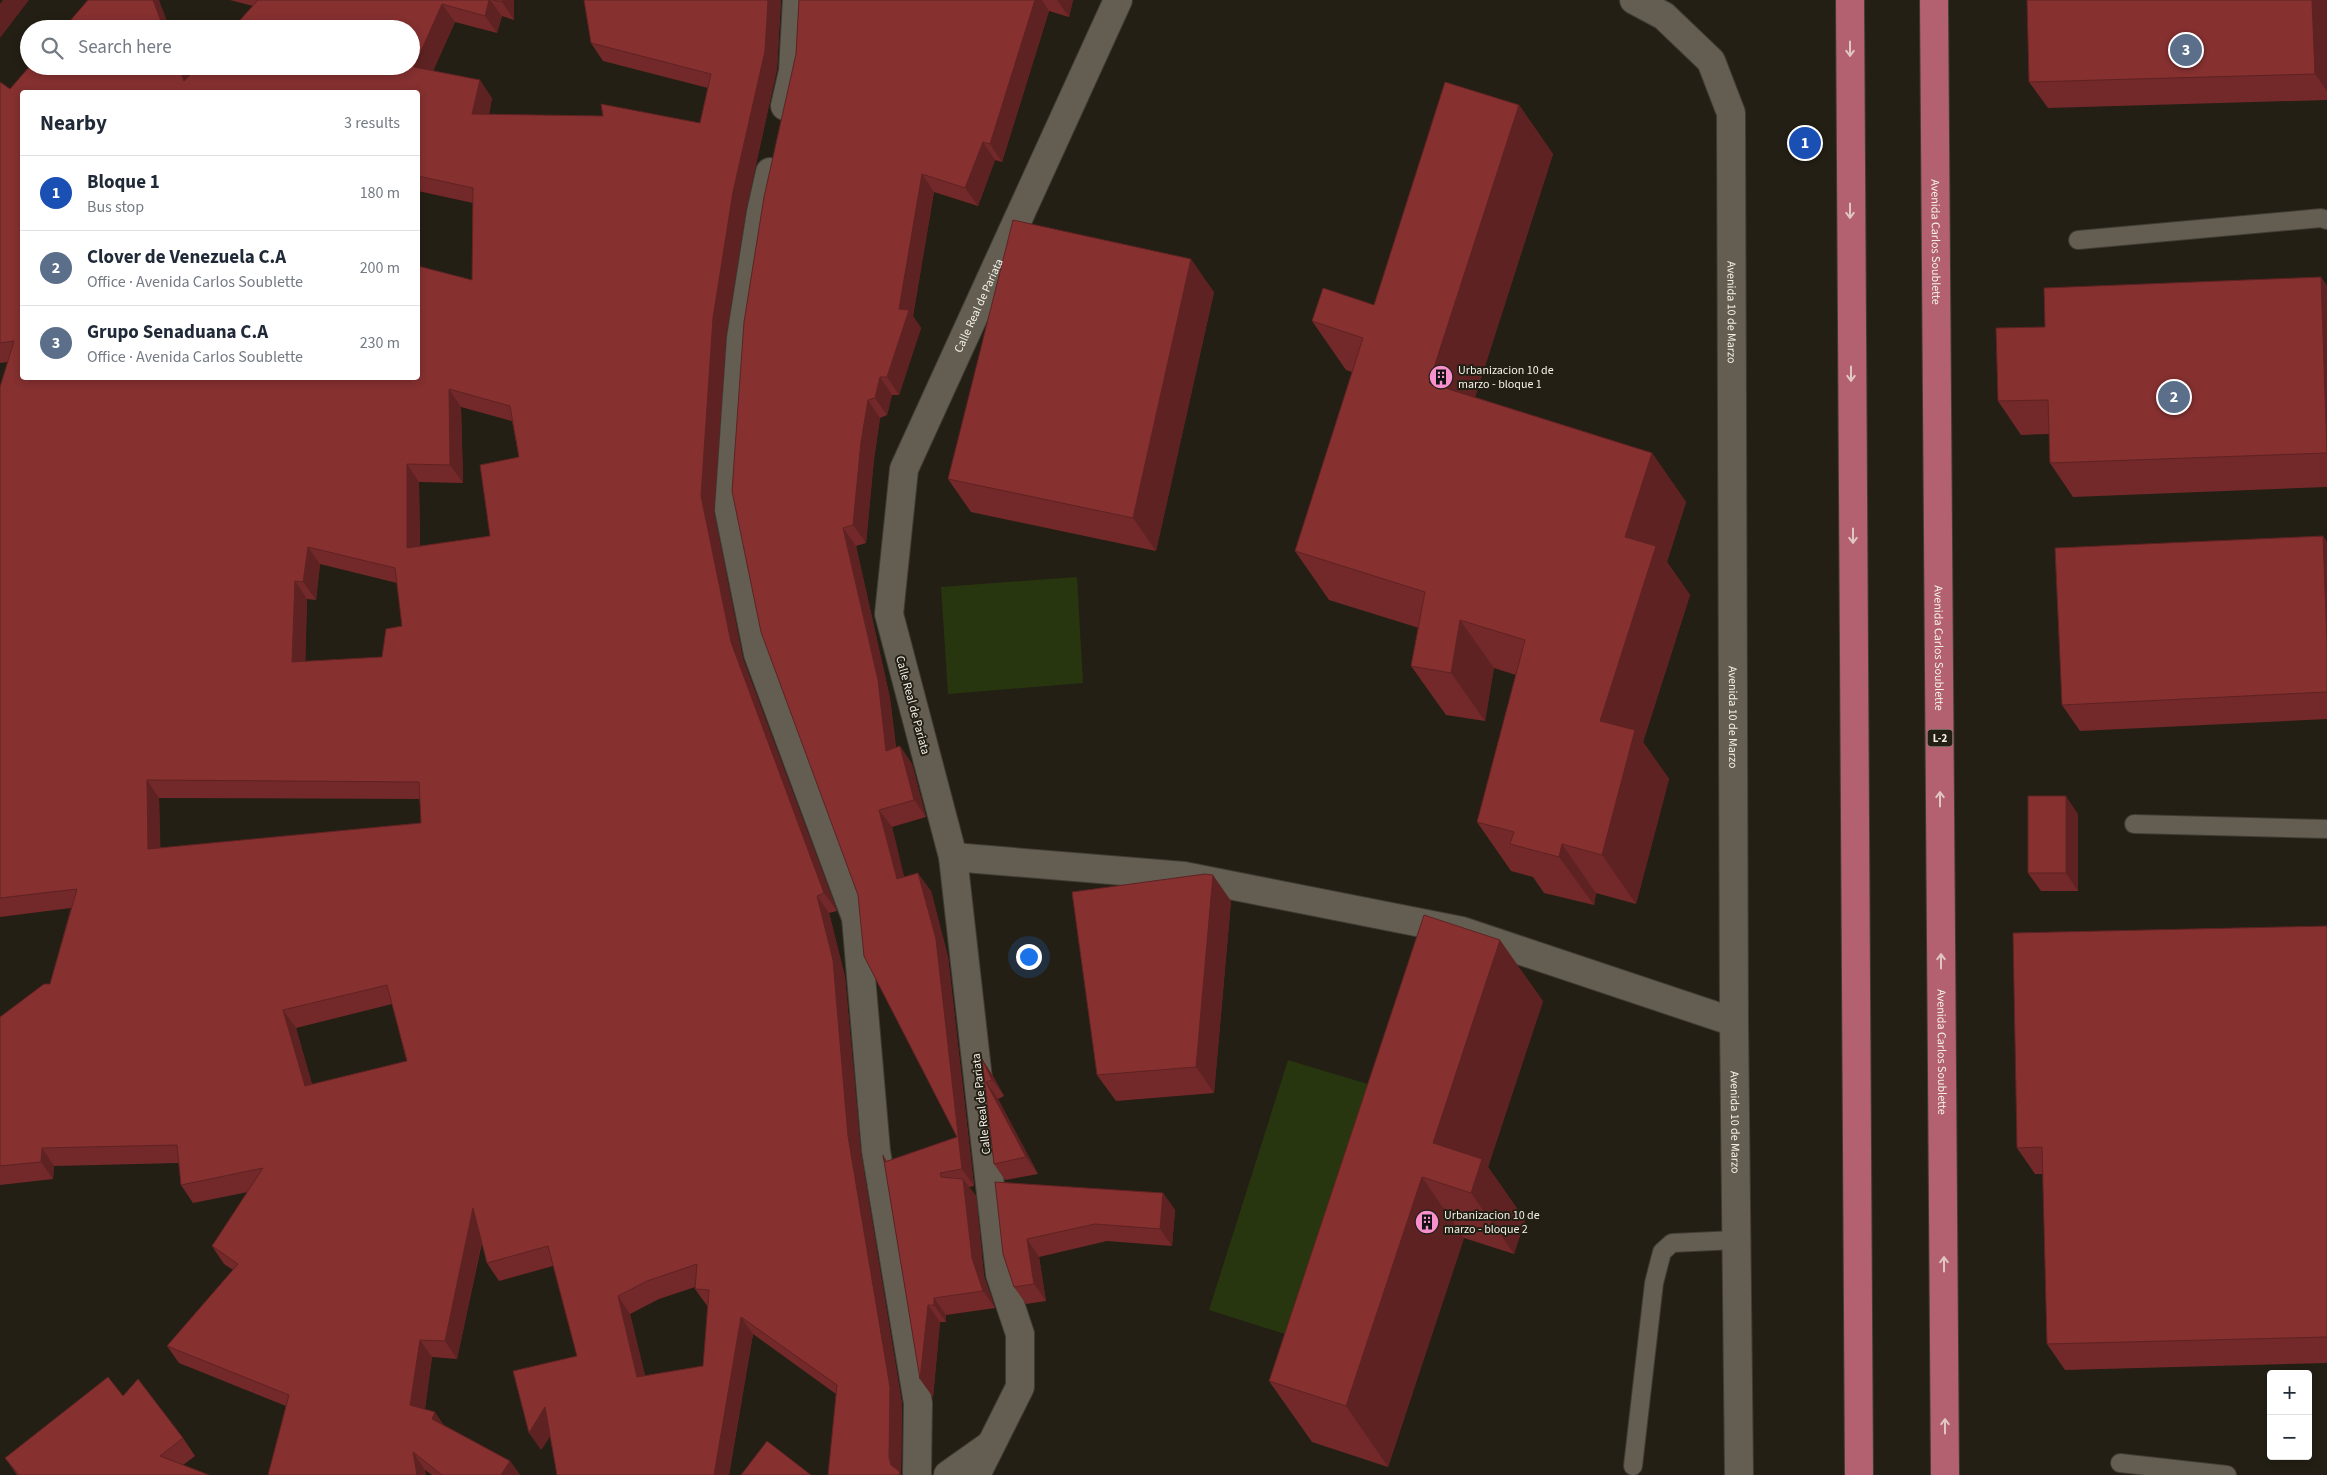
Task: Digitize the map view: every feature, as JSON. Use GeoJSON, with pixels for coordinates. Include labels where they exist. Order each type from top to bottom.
{"type":"FeatureCollection","features":[{"type":"Feature","properties":{"kind":"main road"},"geometry":{"type":"LineString","coordinates":[[1850,0],[1859,1475]]}},
{"type":"Feature","properties":{"kind":"main road","name":"Avenida Carlos Soublette"},"geometry":{"type":"LineString","coordinates":[[1934,0],[1945,1475]]}},
{"type":"Feature","properties":{"kind":"street"},"geometry":{"type":"LineString","coordinates":[[798,0],[793,71],[762,212],[741,338],[729,510],[758,654],[856,918],[876,1152],[918,1403],[917,1475]]}},
{"type":"Feature","properties":{"kind":"street","name":"Calle Real de Pariata"},"geometry":{"type":"LineString","coordinates":[[976,1475],[1020,1387],[1020,1334],[1000,1274],[953,857],[889,614],[904,469],[1118,0]]}},
{"type":"Feature","properties":{"kind":"street","name":"Avenida 10 de Marzo"},"geometry":{"type":"LineString","coordinates":[[1634,0],[1664,16],[1711,61],[1731,113],[1734,1022],[1739,1475]]}},
{"type":"Feature","properties":{"kind":"street"},"geometry":{"type":"LineString","coordinates":[[953,857],[1184,876],[1462,931],[1734,1022]]}},
{"type":"Feature","properties":{"kind":"street"},"geometry":{"type":"LineString","coordinates":[[948,1475],[992,1444]]}},
{"type":"Feature","properties":{"kind":"lane"},"geometry":{"type":"LineString","coordinates":[[2078,240],[2321,218],[2327,220]]}},
{"type":"Feature","properties":{"kind":"lane"},"geometry":{"type":"LineString","coordinates":[[2134,824],[2327,829]]}},
{"type":"Feature","properties":{"kind":"lane"},"geometry":{"type":"LineString","coordinates":[[1633,1466],[1654,1283],[1662,1252],[1672,1244],[1736,1240]]}},
{"type":"Feature","properties":{"kind":"lane"},"geometry":{"type":"LineString","coordinates":[[2120,1463],[2227,1475]]}},
{"type":"Feature","properties":{"kind":"green space"},"geometry":{"type":"Polygon","coordinates":[[[1077,577],[1083,683],[948,694],[941,587],[1077,577]]]}},
{"type":"Feature","properties":{"kind":"green space"},"geometry":{"type":"Polygon","coordinates":[[[1288,1060],[1391,1091],[1313,1343],[1209,1310],[1288,1060]]]}},
{"type":"Feature","properties":{"kind":"building"},"geometry":{"type":"Polygon","coordinates":[[[88,0],[153,0],[161,20],[71,20],[88,0]]]}},
{"type":"Feature","properties":{"kind":"building"},"geometry":{"type":"Polygon","coordinates":[[[258,0],[489,0],[485,16],[442,4],[420,54],[420,20],[240,20],[258,0]]]}},
{"type":"Feature","properties":{"kind":"building"},"geometry":{"type":"Polygon","coordinates":[[[584,0],[768,0],[765,51],[733,192],[713,318],[701,496],[731,642],[824,893],[817,896],[833,960],[848,1136],[890,1387],[889,1457],[891,1465],[900,1472],[899,1475],[828,1475],[837,1385],[741,1317],[714,1475],[557,1475],[545,1407],[529,1433],[513,1371],[577,1356],[548,1246],[487,1263],[473,1208],[445,1341],[420,1340],[410,1405],[435,1412],[432,1419],[510,1461],[501,1475],[442,1475],[413,1452],[417,1475],[268,1475],[289,1395],[167,1346],[238,1264],[212,1246],[263,1168],[181,1185],[177,1145],[42,1148],[41,1162],[0,1166],[0,1017],[44,984],[50,984],[77,889],[0,898],[0,387],[14,341],[0,343],[0,82],[10,89],[22,75],[182,75],[184,81],[190,75],[420,75],[420,68],[480,80],[472,114],[603,116],[601,104],[700,123],[711,74],[591,43],[584,0]],[[449,389],[450,465],[407,464],[407,548],[490,536],[480,465],[519,457],[510,406],[449,389]],[[308,547],[303,582],[295,581],[292,662],[382,657],[386,629],[402,626],[395,568],[308,547]],[[147,780],[148,849],[421,823],[419,782],[147,780]],[[387,985],[283,1010],[305,1086],[407,1061],[387,985]],[[697,1264],[647,1281],[618,1296],[637,1377],[703,1366],[709,1290],[695,1289],[697,1264]]]}},
{"type":"Feature","properties":{"kind":"building"},"geometry":{"type":"Polygon","coordinates":[[[799,0],[1035,0],[990,144],[983,142],[965,188],[922,174],[899,309],[909,310],[887,377],[880,377],[875,398],[868,400],[861,442],[853,525],[843,528],[878,680],[886,751],[900,746],[914,800],[879,810],[897,879],[918,873],[936,939],[962,1169],[940,1173],[941,1177],[963,1179],[972,1258],[983,1291],[934,1298],[934,1305],[928,1305],[920,1379],[883,1155],[885,1162],[957,1137],[864,956],[858,895],[761,632],[732,491],[744,322],[764,197],[796,54],[799,0]]]}},
{"type":"Feature","properties":{"kind":"building"},"geometry":{"type":"Polygon","coordinates":[[[2027,0],[2312,0],[2315,74],[2029,82],[2027,0]]]}},
{"type":"Feature","properties":{"kind":"building"},"geometry":{"type":"Polygon","coordinates":[[[1445,82],[1519,105],[1429,383],[1652,453],[1625,537],[1656,546],[1600,721],[1635,730],[1602,855],[1562,844],[1559,857],[1510,844],[1514,832],[1477,822],[1525,640],[1460,620],[1451,673],[1411,666],[1425,592],[1295,551],[1363,338],[1312,321],[1323,288],[1374,305],[1445,82]]]}},
{"type":"Feature","properties":{"kind":"building"},"geometry":{"type":"Polygon","coordinates":[[[1013,220],[1191,259],[1133,518],[948,479],[1013,220]]]}},
{"type":"Feature","properties":{"kind":"building"},"geometry":{"type":"Polygon","coordinates":[[[2321,277],[2327,453],[2050,463],[2048,400],[1998,401],[1996,328],[2045,327],[2044,288],[2321,277]]]}},
{"type":"Feature","properties":{"kind":"building"},"geometry":{"type":"Polygon","coordinates":[[[2323,536],[2327,692],[2062,705],[2055,548],[2323,536]]]}},
{"type":"Feature","properties":{"kind":"building"},"geometry":{"type":"Polygon","coordinates":[[[2028,796],[2066,796],[2066,873],[2028,873],[2028,796]]]}},
{"type":"Feature","properties":{"kind":"building"},"geometry":{"type":"Polygon","coordinates":[[[1205,874],[1213,875],[1196,1067],[1097,1075],[1072,892],[1205,874]]]}},
{"type":"Feature","properties":{"kind":"building"},"geometry":{"type":"Polygon","coordinates":[[[1424,915],[1500,940],[1433,1143],[1482,1159],[1471,1193],[1422,1177],[1346,1406],[1269,1381],[1424,915]]]}},
{"type":"Feature","properties":{"kind":"building"},"geometry":{"type":"Polygon","coordinates":[[[2327,926],[2327,1337],[2047,1344],[2042,1147],[2017,1148],[2013,933],[2327,926]]]}},
{"type":"Feature","properties":{"kind":"building"},"geometry":{"type":"Polygon","coordinates":[[[982,1059],[992,1080],[986,1082],[1026,1157],[994,1164],[982,1059]]]}},
{"type":"Feature","properties":{"kind":"building"},"geometry":{"type":"Polygon","coordinates":[[[995,1182],[1163,1193],[1160,1229],[1095,1224],[1027,1239],[1034,1284],[1014,1287],[1003,1254],[995,1182]]]}},
{"type":"Feature","properties":{"kind":"building"},"geometry":{"type":"Polygon","coordinates":[[[108,1377],[123,1396],[138,1379],[183,1438],[160,1456],[209,1475],[19,1475],[5,1458],[108,1377]]]}},
{"type":"Feature","properties":{"kind":"building"},"geometry":{"type":"Polygon","coordinates":[[[767,1441],[811,1475],[741,1475],[767,1441]]]}},
{"type":"Feature","properties":{"kind":"place","name":"Grupo Senaduana C.A"},"geometry":{"type":"Point","coordinates":[2186,50]}},
{"type":"Feature","properties":{"kind":"place","name":"Bloque 1"},"geometry":{"type":"Point","coordinates":[1805,143]}},
{"type":"Feature","properties":{"kind":"place","name":"Urbanizacion 10 de marzo - bloque 1"},"geometry":{"type":"Point","coordinates":[1441,377]}},
{"type":"Feature","properties":{"kind":"place","name":"Clover de Venezuela C.A"},"geometry":{"type":"Point","coordinates":[2174,397]}},
{"type":"Feature","properties":{"kind":"place","name":"Urbanizacion 10 de marzo - bloque 2"},"geometry":{"type":"Point","coordinates":[1427,1222]}}]}
